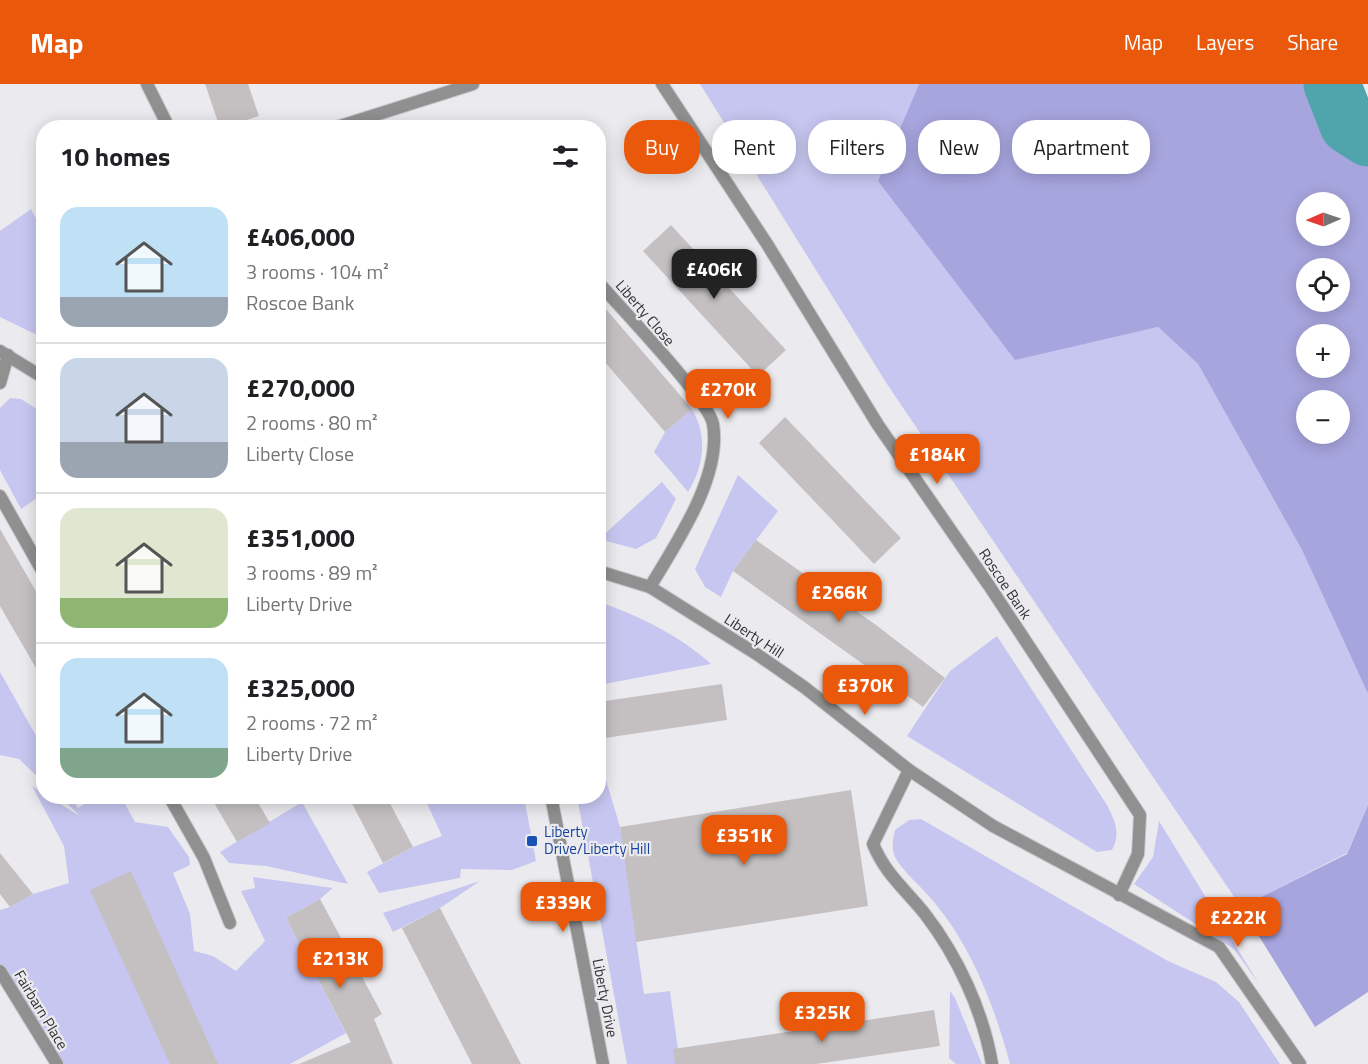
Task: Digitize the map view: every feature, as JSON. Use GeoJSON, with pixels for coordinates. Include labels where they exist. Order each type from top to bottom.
{"type":"FeatureCollection","features":[{"type":"Feature","properties":{"kind":"street"},"geometry":{"type":"LineString","coordinates":[[147,84],[165,120]]}},
{"type":"Feature","properties":{"kind":"street"},"geometry":{"type":"LineString","coordinates":[[359,120],[473,84]]}},
{"type":"Feature","properties":{"kind":"street","name":"Roscoe Bank"},"geometry":{"type":"LineString","coordinates":[[662,84],[767,244],[879,425],[990,587],[1140,815],[1138,854],[1119,895]]}},
{"type":"Feature","properties":{"kind":"street","name":"Liberty Close"},"geometry":{"type":"LineString","coordinates":[[606,291],[695,394],[713,422],[712,455],[696,510],[650,587]]}},
{"type":"Feature","properties":{"kind":"street"},"geometry":{"type":"LineString","coordinates":[[0,383],[4,353],[36,373]]}},
{"type":"Feature","properties":{"kind":"street"},"geometry":{"type":"LineString","coordinates":[[0,496],[36,560]]}},
{"type":"Feature","properties":{"kind":"street","name":"Liberty Hill"},"geometry":{"type":"LineString","coordinates":[[606,573],[650,587],[804,687],[909,770],[993,826],[1119,895]]}},
{"type":"Feature","properties":{"kind":"street"},"geometry":{"type":"LineString","coordinates":[[909,770],[873,844],[882,865],[924,913],[939,935],[969,990],[987,1036],[993,1064]]}},
{"type":"Feature","properties":{"kind":"street"},"geometry":{"type":"LineString","coordinates":[[173,804],[204,858],[230,923]]}},
{"type":"Feature","properties":{"kind":"street","name":"Liberty Drive"},"geometry":{"type":"LineString","coordinates":[[553,804],[603,1064]]}},
{"type":"Feature","properties":{"kind":"street"},"geometry":{"type":"LineString","coordinates":[[1119,895],[1219,947],[1300,1064]]}},
{"type":"Feature","properties":{"kind":"street","name":"Fairbarn Place"},"geometry":{"type":"LineString","coordinates":[[0,971],[57,1064]]}},
{"type":"Feature","properties":{"kind":"shaded area"},"geometry":{"type":"Polygon","coordinates":[[[700,84],[919,84],[904,120],[808,120],[808,174],[882,174],[879,181],[1015,359],[1158,327],[1198,364],[1302,550],[1368,694],[1368,805],[1347,853],[1241,907],[887,384],[756,174],[796,174],[796,120],[722,120],[700,84]]]}},
{"type":"Feature","properties":{"kind":"shaded area"},"geometry":{"type":"Polygon","coordinates":[[[919,84],[1319,84],[1337,131],[1368,152],[1368,694],[1302,550],[1198,364],[1158,327],[1015,360],[878,181],[881,174],[906,174],[906,120],[904,120],[919,84]]]}},
{"type":"Feature","properties":{"kind":"shaded area"},"geometry":{"type":"Polygon","coordinates":[[[31,209],[36,219],[36,335],[0,317],[0,231],[31,209]]]}},
{"type":"Feature","properties":{"kind":"shaded area"},"geometry":{"type":"Polygon","coordinates":[[[10,398],[21,399],[36,409],[36,499],[21,509],[0,470],[0,408],[10,398]]]}},
{"type":"Feature","properties":{"kind":"shaded area"},"geometry":{"type":"Polygon","coordinates":[[[692,409],[700,430],[702,451],[698,472],[688,492],[654,452],[665,432],[692,409]]]}},
{"type":"Feature","properties":{"kind":"shaded area"},"geometry":{"type":"Polygon","coordinates":[[[738,475],[778,511],[733,571],[721,597],[705,587],[695,569],[738,475]]]}},
{"type":"Feature","properties":{"kind":"shaded area"},"geometry":{"type":"Polygon","coordinates":[[[662,482],[676,499],[656,538],[636,549],[606,541],[606,533],[662,482]]]}},
{"type":"Feature","properties":{"kind":"shaded area"},"geometry":{"type":"Polygon","coordinates":[[[606,605],[658,627],[686,644],[711,664],[606,684],[606,605]]]}},
{"type":"Feature","properties":{"kind":"shaded area"},"geometry":{"type":"Polygon","coordinates":[[[997,636],[1107,805],[1116,833],[1112,850],[1097,852],[907,736],[950,671],[997,636]]]}},
{"type":"Feature","properties":{"kind":"shaded area"},"geometry":{"type":"Polygon","coordinates":[[[0,672],[36,736],[36,775],[19,759],[0,755],[0,672]]]}},
{"type":"Feature","properties":{"kind":"shaded area"},"geometry":{"type":"Polygon","coordinates":[[[606,780],[620,827],[644,994],[670,991],[680,1064],[627,1064],[578,804],[606,804],[606,780]]]}},
{"type":"Feature","properties":{"kind":"shaded area"},"geometry":{"type":"Polygon","coordinates":[[[42,804],[60,804],[80,816],[67,804],[75,804],[78,808],[85,804],[125,804],[135,822],[168,827],[189,857],[190,865],[173,873],[190,914],[194,951],[213,956],[236,971],[265,941],[241,891],[255,888],[253,877],[333,888],[320,899],[286,918],[346,1033],[290,1064],[57,1064],[0,971],[0,910],[33,894],[69,883],[64,846],[42,804]]]}},
{"type":"Feature","properties":{"kind":"shaded area"},"geometry":{"type":"Polygon","coordinates":[[[299,804],[303,804],[348,884],[266,866],[229,863],[220,852],[299,804]]]}},
{"type":"Feature","properties":{"kind":"shaded area"},"geometry":{"type":"Polygon","coordinates":[[[427,804],[525,804],[536,861],[512,870],[461,869],[460,878],[379,893],[367,872],[413,847],[442,836],[427,804]]]}},
{"type":"Feature","properties":{"kind":"shaded area"},"geometry":{"type":"Polygon","coordinates":[[[1368,805],[1368,992],[1315,1027],[1241,907],[1347,854],[1368,805]]]}},
{"type":"Feature","properties":{"kind":"shaded area"},"geometry":{"type":"Polygon","coordinates":[[[921,819],[1168,961],[1216,982],[1239,1002],[1280,1064],[1010,1064],[981,979],[960,938],[894,854],[895,830],[909,820],[921,819]]]}},
{"type":"Feature","properties":{"kind":"shaded area"},"geometry":{"type":"Polygon","coordinates":[[[1159,821],[1259,984],[1234,949],[1134,884],[1153,857],[1159,821]]]}},
{"type":"Feature","properties":{"kind":"shaded area"},"geometry":{"type":"Polygon","coordinates":[[[480,881],[440,908],[393,932],[383,913],[480,881]]]}},
{"type":"Feature","properties":{"kind":"shaded area"},"geometry":{"type":"Polygon","coordinates":[[[950,991],[982,1064],[956,1064],[949,1058],[950,991]]]}},
{"type":"Feature","properties":{"kind":"building"},"geometry":{"type":"Polygon","coordinates":[[[205,84],[248,84],[259,116],[246,120],[217,120],[205,84]]]}},
{"type":"Feature","properties":{"kind":"building"},"geometry":{"type":"Polygon","coordinates":[[[671,225],[786,350],[758,376],[643,251],[671,225]]]}},
{"type":"Feature","properties":{"kind":"building"},"geometry":{"type":"Polygon","coordinates":[[[606,309],[692,409],[665,432],[606,363],[606,309]]]}},
{"type":"Feature","properties":{"kind":"building"},"geometry":{"type":"Polygon","coordinates":[[[785,417],[901,538],[874,564],[759,443],[785,417]]]}},
{"type":"Feature","properties":{"kind":"building"},"geometry":{"type":"Polygon","coordinates":[[[0,529],[36,591],[36,668],[0,606],[0,529]]]}},
{"type":"Feature","properties":{"kind":"building"},"geometry":{"type":"Polygon","coordinates":[[[756,540],[876,625],[945,678],[923,707],[733,571],[756,540]]]}},
{"type":"Feature","properties":{"kind":"building"},"geometry":{"type":"Polygon","coordinates":[[[722,684],[727,720],[606,738],[606,701],[722,684]]]}},
{"type":"Feature","properties":{"kind":"building"},"geometry":{"type":"Polygon","coordinates":[[[851,790],[868,906],[636,942],[620,827],[851,790]]]}},
{"type":"Feature","properties":{"kind":"building"},"geometry":{"type":"Polygon","coordinates":[[[215,804],[259,804],[270,823],[237,842],[215,804]]]}},
{"type":"Feature","properties":{"kind":"building"},"geometry":{"type":"Polygon","coordinates":[[[352,804],[390,804],[413,847],[383,863],[352,804]]]}},
{"type":"Feature","properties":{"kind":"building"},"geometry":{"type":"Polygon","coordinates":[[[0,853],[33,894],[10,907],[0,894],[0,853]]]}},
{"type":"Feature","properties":{"kind":"building"},"geometry":{"type":"Polygon","coordinates":[[[131,871],[218,1064],[170,1064],[90,890],[131,871]]]}},
{"type":"Feature","properties":{"kind":"building"},"geometry":{"type":"Polygon","coordinates":[[[320,899],[382,1014],[374,1019],[393,1064],[299,1064],[351,1042],[286,918],[320,899]]]}},
{"type":"Feature","properties":{"kind":"building"},"geometry":{"type":"Polygon","coordinates":[[[440,908],[521,1064],[472,1064],[402,928],[440,908]]]}},
{"type":"Feature","properties":{"kind":"building"},"geometry":{"type":"Polygon","coordinates":[[[934,1010],[940,1046],[816,1064],[675,1064],[673,1049],[934,1010]]]}},
{"type":"Feature","properties":{"kind":"waterway"},"geometry":{"type":"LineString","coordinates":[[1332,84],[1348,125],[1368,138]]}},
{"type":"Feature","properties":{"kind":"waterway"},"geometry":{"type":"LineString","coordinates":[[1336,93],[1354,84]]}},
{"type":"Feature","properties":{"kind":"place","name":"Liberty Drive/Liberty Hill"},"geometry":{"type":"Point","coordinates":[532,841]}}]}
